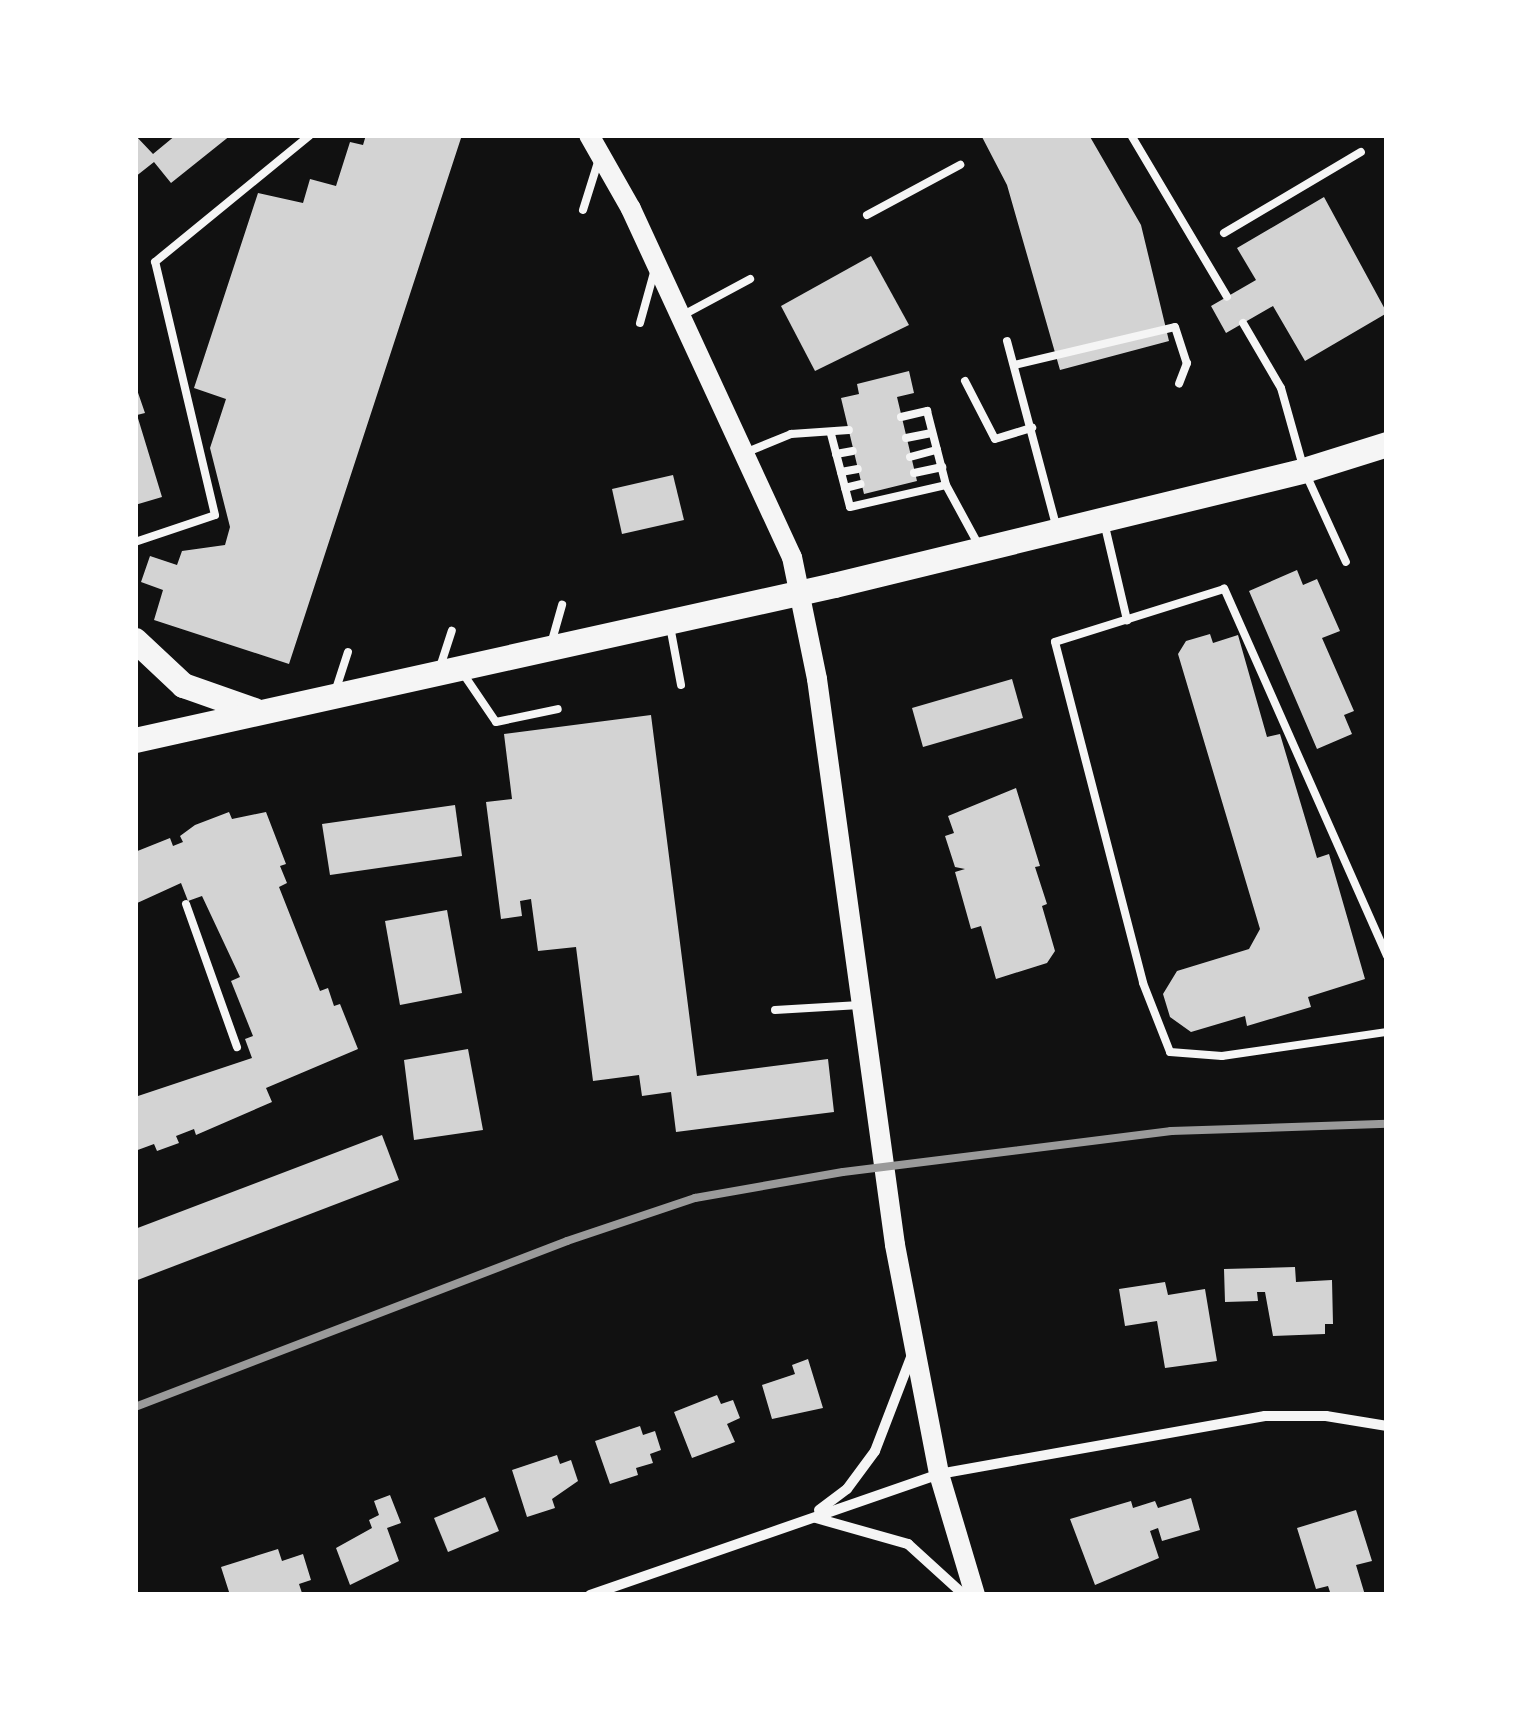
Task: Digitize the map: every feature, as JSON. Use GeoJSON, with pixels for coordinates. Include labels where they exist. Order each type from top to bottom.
{"type":"FeatureCollection","features":[{"type":"Feature","properties":{"kind":"main road"},"geometry":{"type":"LineString","coordinates":[[595,144],[785,534],[800,591],[864,1005],[895,1245],[939,1474],[975,1595]]}},
{"type":"Feature","properties":{"kind":"main road"},"geometry":{"type":"LineString","coordinates":[[135,740],[669,622],[1304,470],[1387,444]]}},
{"type":"Feature","properties":{"kind":"main road"},"geometry":{"type":"LineString","coordinates":[[135,640],[182,685],[264,712]]}},
{"type":"Feature","properties":{"kind":"street"},"geometry":{"type":"LineString","coordinates":[[810,1517],[847,1488],[875,1451],[915,1347]]}},
{"type":"Feature","properties":{"kind":"street"},"geometry":{"type":"LineString","coordinates":[[590,1595],[939,1474],[1265,1416],[1326,1416],[1387,1426]]}},
{"type":"Feature","properties":{"kind":"street"},"geometry":{"type":"LineString","coordinates":[[810,1517],[851,1523],[908,1544],[964,1595]]}},
{"type":"Feature","properties":{"kind":"lane"},"geometry":{"type":"LineString","coordinates":[[135,542],[215,515],[155,262],[310,135]]}},
{"type":"Feature","properties":{"kind":"lane"},"geometry":{"type":"LineString","coordinates":[[1131,135],[1227,297]]}},
{"type":"Feature","properties":{"kind":"lane"},"geometry":{"type":"LineString","coordinates":[[584,210],[595,144]]}},
{"type":"Feature","properties":{"kind":"lane"},"geometry":{"type":"LineString","coordinates":[[1224,233],[1361,152]]}},
{"type":"Feature","properties":{"kind":"lane"},"geometry":{"type":"LineString","coordinates":[[867,215],[960,166]]}},
{"type":"Feature","properties":{"kind":"lane"},"geometry":{"type":"LineString","coordinates":[[640,323],[656,263]]}},
{"type":"Feature","properties":{"kind":"lane"},"geometry":{"type":"LineString","coordinates":[[680,316],[750,279]]}},
{"type":"Feature","properties":{"kind":"lane"},"geometry":{"type":"LineString","coordinates":[[1243,323],[1282,388],[1304,470],[1346,562]]}},
{"type":"Feature","properties":{"kind":"lane"},"geometry":{"type":"LineString","coordinates":[[1014,365],[1174,326],[1187,364],[1179,384]]}},
{"type":"Feature","properties":{"kind":"lane"},"geometry":{"type":"LineString","coordinates":[[1007,341],[1057,530]]}},
{"type":"Feature","properties":{"kind":"lane"},"geometry":{"type":"LineString","coordinates":[[965,381],[996,438],[1032,428]]}},
{"type":"Feature","properties":{"kind":"lane"},"geometry":{"type":"LineString","coordinates":[[901,417],[927,411],[946,484],[980,548]]}},
{"type":"Feature","properties":{"kind":"lane"},"geometry":{"type":"LineString","coordinates":[[746,452],[791,434],[848,430]]}},
{"type":"Feature","properties":{"kind":"lane"},"geometry":{"type":"LineString","coordinates":[[906,438],[932,433]]}},
{"type":"Feature","properties":{"kind":"lane"},"geometry":{"type":"LineString","coordinates":[[831,434],[850,507],[946,484]]}},
{"type":"Feature","properties":{"kind":"lane"},"geometry":{"type":"LineString","coordinates":[[910,457],[937,450]]}},
{"type":"Feature","properties":{"kind":"lane"},"geometry":{"type":"LineString","coordinates":[[836,454],[853,451]]}},
{"type":"Feature","properties":{"kind":"lane"},"geometry":{"type":"LineString","coordinates":[[914,473],[942,467]]}},
{"type":"Feature","properties":{"kind":"lane"},"geometry":{"type":"LineString","coordinates":[[841,472],[858,469]]}},
{"type":"Feature","properties":{"kind":"lane"},"geometry":{"type":"LineString","coordinates":[[845,488],[861,484]]}},
{"type":"Feature","properties":{"kind":"lane"},"geometry":{"type":"LineString","coordinates":[[1103,519],[1127,620]]}},
{"type":"Feature","properties":{"kind":"lane"},"geometry":{"type":"LineString","coordinates":[[1387,956],[1224,589],[1055,642],[1143,984],[1170,1052],[1222,1056],[1387,1032]]}},
{"type":"Feature","properties":{"kind":"lane"},"geometry":{"type":"LineString","coordinates":[[550,648],[562,605]]}},
{"type":"Feature","properties":{"kind":"lane"},"geometry":{"type":"LineString","coordinates":[[669,622],[681,684]]}},
{"type":"Feature","properties":{"kind":"lane"},"geometry":{"type":"LineString","coordinates":[[452,631],[449,670],[496,722],[558,709]]}},
{"type":"Feature","properties":{"kind":"lane"},"geometry":{"type":"LineString","coordinates":[[334,696],[348,652]]}},
{"type":"Feature","properties":{"kind":"lane"},"geometry":{"type":"LineString","coordinates":[[186,904],[237,1047]]}},
{"type":"Feature","properties":{"kind":"lane"},"geometry":{"type":"LineString","coordinates":[[775,1010],[864,1005]]}},
{"type":"Feature","properties":{"kind":"building"},"geometry":{"type":"Polygon","coordinates":[[[135,135],[153,154],[176,135],[231,135],[171,183],[154,162],[135,177],[135,135]]]}},
{"type":"Feature","properties":{"kind":"building"},"geometry":{"type":"Polygon","coordinates":[[[366,135],[462,135],[289,664],[154,620],[163,590],[141,582],[150,556],[177,565],[182,551],[225,545],[230,527],[210,448],[226,399],[194,388],[258,193],[303,203],[310,179],[336,186],[350,142],[363,145],[366,135]]]}},
{"type":"Feature","properties":{"kind":"building"},"geometry":{"type":"Polygon","coordinates":[[[981,135],[1089,135],[1141,225],[1169,341],[1060,370],[1007,185],[981,135]]]}},
{"type":"Feature","properties":{"kind":"building"},"geometry":{"type":"Polygon","coordinates":[[[1324,197],[1387,313],[1305,361],[1273,306],[1226,333],[1211,306],[1256,280],[1237,248],[1324,197]]]}},
{"type":"Feature","properties":{"kind":"building"},"geometry":{"type":"Polygon","coordinates":[[[871,256],[909,325],[815,371],[781,306],[871,256]]]}},
{"type":"Feature","properties":{"kind":"building"},"geometry":{"type":"Polygon","coordinates":[[[909,371],[914,393],[897,397],[917,481],[864,494],[841,398],[859,394],[857,384],[909,371]]]}},
{"type":"Feature","properties":{"kind":"building"},"geometry":{"type":"Polygon","coordinates":[[[135,384],[145,413],[137,415],[162,497],[135,505],[135,384]]]}},
{"type":"Feature","properties":{"kind":"building"},"geometry":{"type":"Polygon","coordinates":[[[673,475],[684,520],[622,534],[612,489],[673,475]]]}},
{"type":"Feature","properties":{"kind":"building"},"geometry":{"type":"Polygon","coordinates":[[[1297,570],[1303,585],[1317,579],[1340,631],[1322,638],[1354,711],[1344,715],[1352,734],[1317,749],[1249,591],[1297,570]]]}},
{"type":"Feature","properties":{"kind":"building"},"geometry":{"type":"Polygon","coordinates":[[[1210,634],[1213,643],[1238,635],[1267,737],[1280,734],[1317,858],[1329,854],[1365,979],[1308,997],[1311,1007],[1247,1026],[1245,1016],[1191,1032],[1170,1017],[1163,994],[1177,971],[1249,949],[1260,929],[1178,654],[1186,641],[1210,634]]]}},
{"type":"Feature","properties":{"kind":"building"},"geometry":{"type":"Polygon","coordinates":[[[1012,679],[1023,718],[923,747],[912,708],[1012,679]]]}},
{"type":"Feature","properties":{"kind":"building"},"geometry":{"type":"Polygon","coordinates":[[[651,715],[697,1076],[828,1059],[834,1112],[676,1132],[671,1092],[642,1096],[639,1075],[593,1081],[576,947],[538,951],[531,899],[520,901],[522,916],[501,919],[486,802],[512,799],[504,734],[651,715]]]}},
{"type":"Feature","properties":{"kind":"building"},"geometry":{"type":"Polygon","coordinates":[[[1016,788],[1040,866],[1035,867],[1047,904],[1042,906],[1055,951],[1047,963],[996,979],[981,926],[971,929],[955,872],[965,869],[955,867],[945,836],[954,833],[948,816],[1016,788]]]}},
{"type":"Feature","properties":{"kind":"building"},"geometry":{"type":"Polygon","coordinates":[[[455,805],[462,856],[330,875],[322,824],[455,805]]]}},
{"type":"Feature","properties":{"kind":"building"},"geometry":{"type":"Polygon","coordinates":[[[229,812],[232,819],[266,812],[286,864],[280,866],[287,883],[279,887],[320,991],[328,988],[334,1006],[340,1004],[358,1049],[266,1088],[272,1102],[196,1135],[194,1129],[176,1136],[179,1143],[157,1151],[154,1144],[135,1151],[135,1097],[252,1058],[245,1039],[253,1036],[231,981],[240,977],[202,896],[188,901],[181,883],[135,904],[135,852],[170,838],[173,846],[183,842],[180,836],[195,825],[229,812]]]}},
{"type":"Feature","properties":{"kind":"building"},"geometry":{"type":"Polygon","coordinates":[[[447,910],[462,993],[400,1005],[385,921],[447,910]]]}},
{"type":"Feature","properties":{"kind":"building"},"geometry":{"type":"Polygon","coordinates":[[[468,1049],[483,1130],[414,1140],[404,1060],[468,1049]]]}},
{"type":"Feature","properties":{"kind":"building"},"geometry":{"type":"Polygon","coordinates":[[[382,1135],[399,1180],[135,1281],[135,1229],[382,1135]]]}},
{"type":"Feature","properties":{"kind":"building"},"geometry":{"type":"Polygon","coordinates":[[[1295,1267],[1296,1282],[1332,1280],[1333,1324],[1325,1324],[1325,1334],[1273,1336],[1265,1292],[1257,1292],[1258,1301],[1225,1302],[1224,1269],[1295,1267]]]}},
{"type":"Feature","properties":{"kind":"building"},"geometry":{"type":"Polygon","coordinates":[[[1165,1282],[1168,1295],[1205,1289],[1217,1361],[1165,1368],[1157,1321],[1125,1326],[1119,1289],[1165,1282]]]}},
{"type":"Feature","properties":{"kind":"building"},"geometry":{"type":"Polygon","coordinates":[[[808,1359],[823,1408],[772,1419],[762,1385],[795,1374],[792,1365],[808,1359]]]}},
{"type":"Feature","properties":{"kind":"building"},"geometry":{"type":"Polygon","coordinates":[[[717,1395],[721,1404],[733,1400],[740,1418],[727,1424],[735,1442],[692,1458],[674,1412],[717,1395]]]}},
{"type":"Feature","properties":{"kind":"building"},"geometry":{"type":"Polygon","coordinates":[[[640,1426],[643,1435],[655,1431],[661,1450],[650,1454],[653,1463],[636,1468],[638,1475],[610,1484],[595,1441],[640,1426]]]}},
{"type":"Feature","properties":{"kind":"building"},"geometry":{"type":"Polygon","coordinates":[[[557,1455],[560,1464],[571,1460],[578,1481],[552,1499],[555,1508],[527,1517],[512,1470],[557,1455]]]}},
{"type":"Feature","properties":{"kind":"building"},"geometry":{"type":"Polygon","coordinates":[[[390,1495],[401,1523],[387,1528],[399,1561],[350,1585],[336,1548],[372,1528],[369,1520],[379,1515],[374,1501],[390,1495]]]}},
{"type":"Feature","properties":{"kind":"building"},"geometry":{"type":"Polygon","coordinates":[[[485,1497],[499,1531],[448,1552],[434,1518],[485,1497]]]}},
{"type":"Feature","properties":{"kind":"building"},"geometry":{"type":"Polygon","coordinates":[[[1191,1498],[1200,1530],[1162,1541],[1158,1528],[1150,1531],[1159,1558],[1095,1585],[1070,1519],[1131,1501],[1133,1508],[1155,1501],[1158,1508],[1191,1498]]]}},
{"type":"Feature","properties":{"kind":"building"},"geometry":{"type":"Polygon","coordinates":[[[1356,1510],[1372,1561],[1356,1565],[1365,1595],[1331,1595],[1328,1586],[1316,1589],[1297,1528],[1356,1510]]]}},
{"type":"Feature","properties":{"kind":"building"},"geometry":{"type":"Polygon","coordinates":[[[278,1549],[282,1561],[303,1554],[311,1580],[299,1584],[302,1593],[230,1595],[221,1567],[278,1549]]]}},
{"type":"Feature","properties":{"kind":"railway"},"geometry":{"type":"LineString","coordinates":[[135,1407],[567,1241],[695,1198],[843,1172],[1171,1131],[1387,1124]]}}]}
